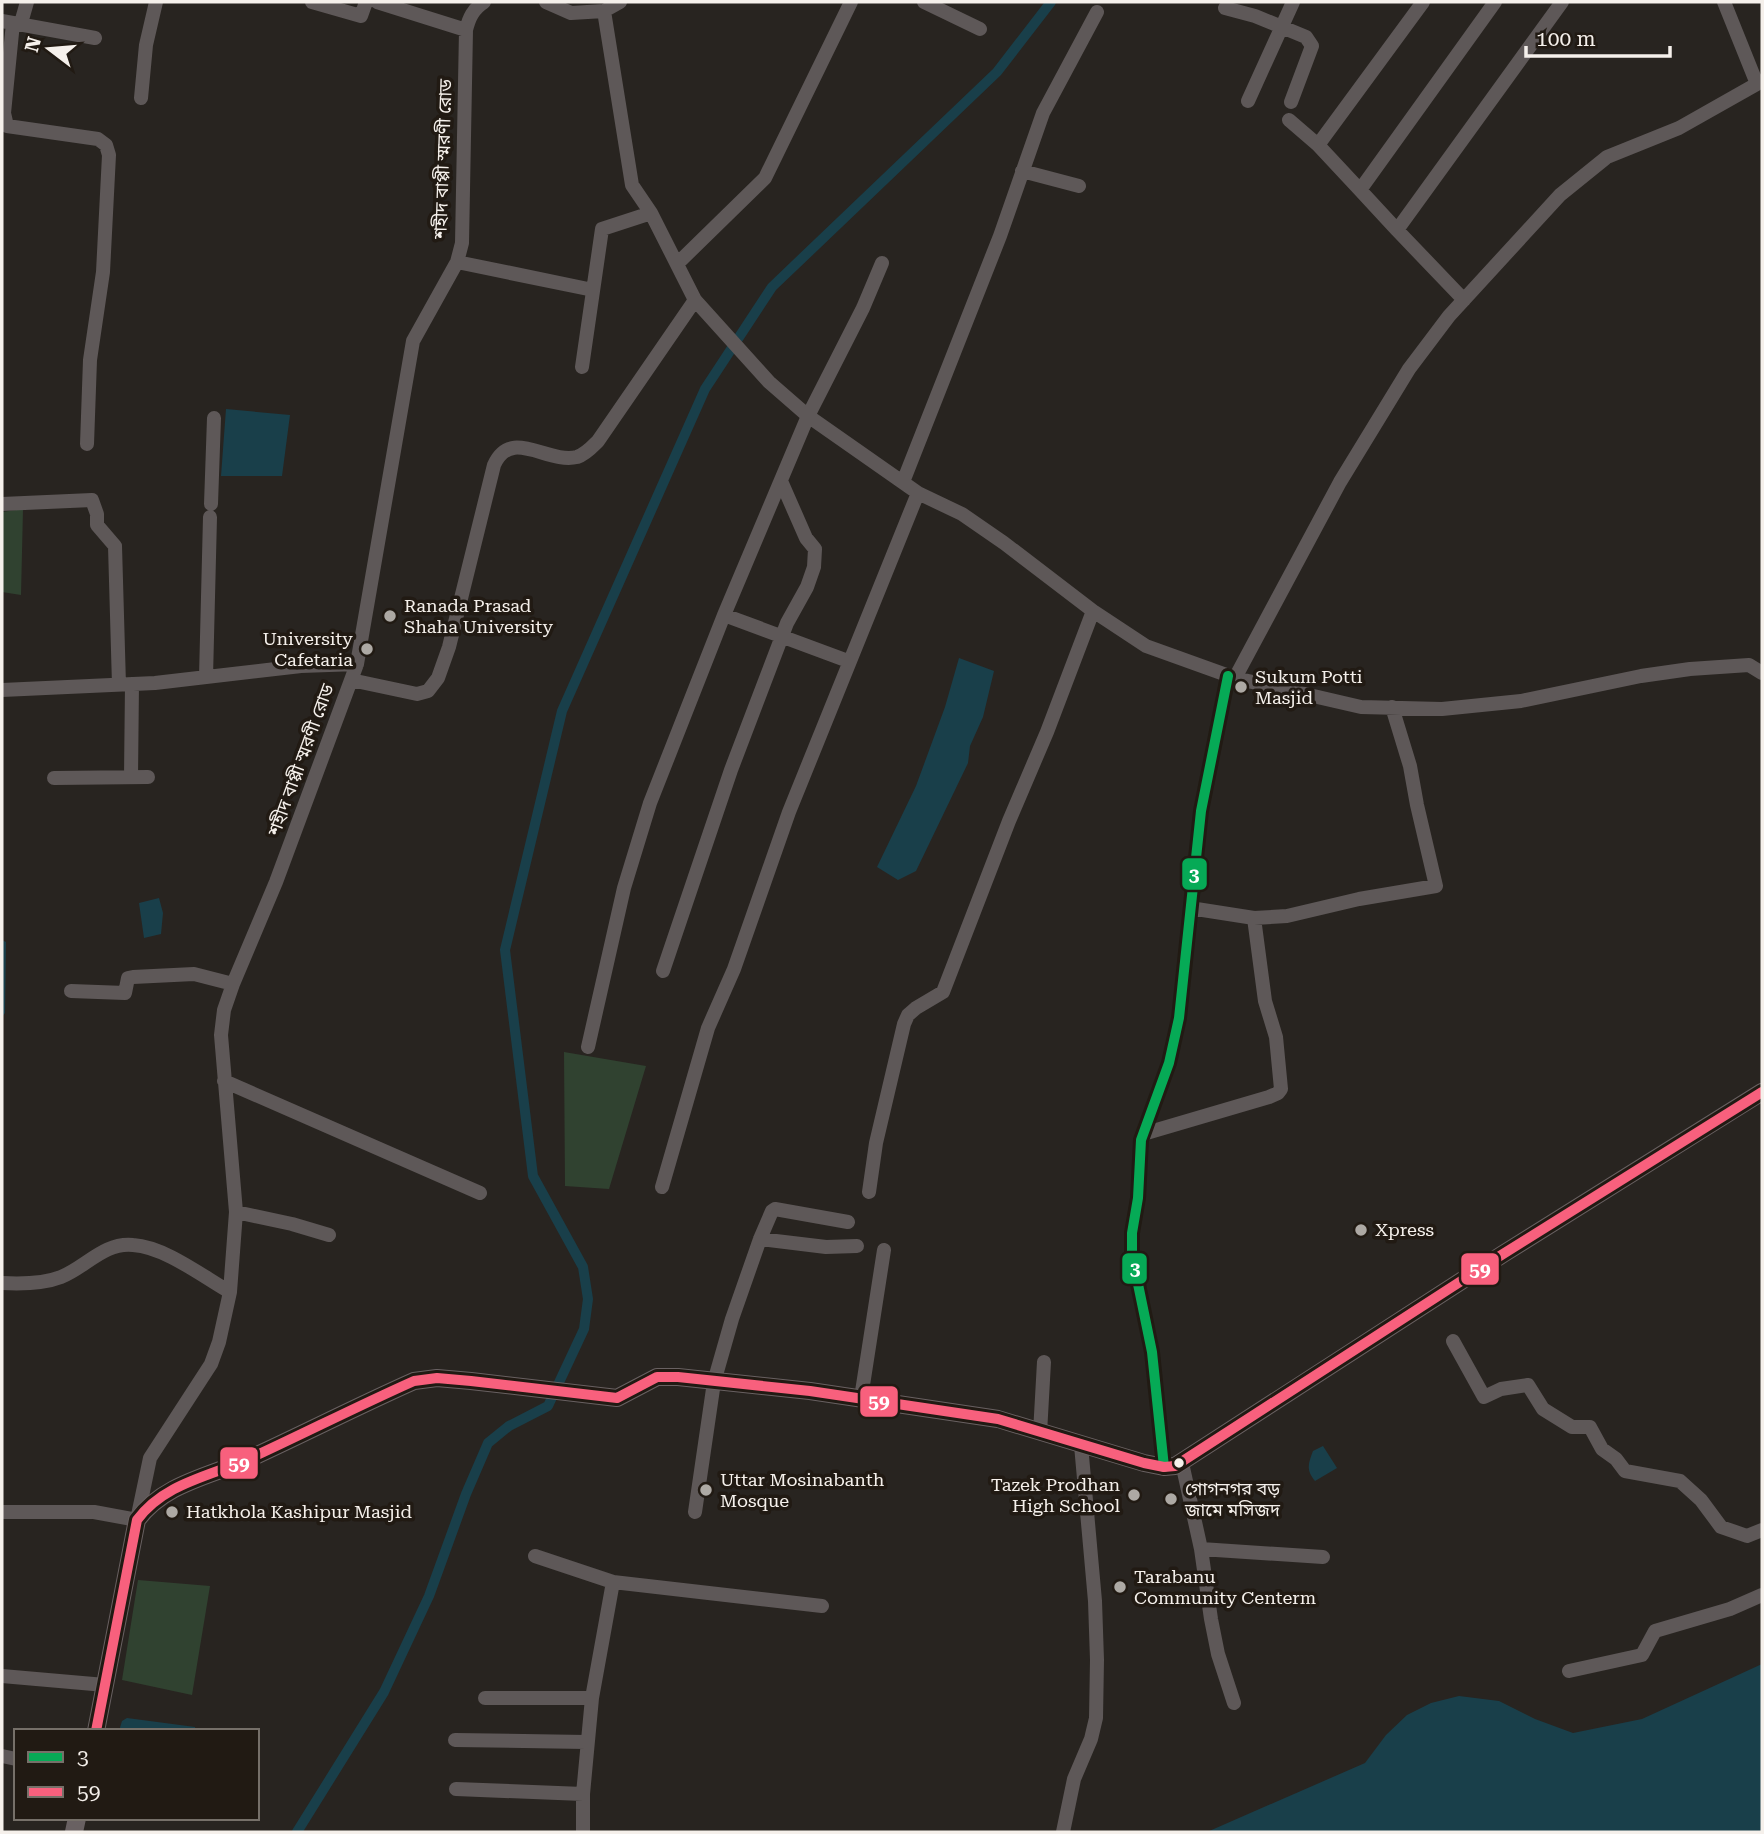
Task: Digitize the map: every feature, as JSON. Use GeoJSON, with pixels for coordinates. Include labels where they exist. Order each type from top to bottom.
{"type":"FeatureCollection","features":[{"type":"Feature","properties":{"kind":"main road"},"geometry":{"type":"LineString","coordinates":[[96,1729],[137,1520],[152,1501],[170,1489],[250,1458],[414,1381],[436,1378],[617,1398],[657,1377],[861,1398],[998,1419],[1081,1445],[1173,1465],[1458,1282],[1762,1092]]}},
{"type":"Feature","properties":{"kind":"street"},"geometry":{"type":"LineString","coordinates":[[27,2],[12,22],[4,113],[7,126],[97,139],[107,145],[109,155],[103,272],[90,360],[87,444]]}},
{"type":"Feature","properties":{"kind":"street"},"geometry":{"type":"LineString","coordinates":[[141,98],[146,45],[156,2]]}},
{"type":"Feature","properties":{"kind":"street"},"geometry":{"type":"LineString","coordinates":[[312,2],[361,16],[366,2]]}},
{"type":"Feature","properties":{"kind":"street"},"geometry":{"type":"LineString","coordinates":[[377,2],[466,30],[469,17],[477,6],[484,2]]}},
{"type":"Feature","properties":{"kind":"street"},"geometry":{"type":"LineString","coordinates":[[546,2],[571,13],[604,12],[620,2]]}},
{"type":"Feature","properties":{"kind":"street"},"geometry":{"type":"LineString","coordinates":[[677,264],[765,178],[851,2]]}},
{"type":"Feature","properties":{"kind":"street"},"geometry":{"type":"LineString","coordinates":[[924,2],[980,29]]}},
{"type":"Feature","properties":{"kind":"street"},"geometry":{"type":"LineString","coordinates":[[1248,101],[1293,2]]}},
{"type":"Feature","properties":{"kind":"street"},"geometry":{"type":"LineString","coordinates":[[1318,145],[1423,2]]}},
{"type":"Feature","properties":{"kind":"street"},"geometry":{"type":"LineString","coordinates":[[1360,190],[1495,2]]}},
{"type":"Feature","properties":{"kind":"street"},"geometry":{"type":"LineString","coordinates":[[1397,230],[1562,2]]}},
{"type":"Feature","properties":{"kind":"street"},"geometry":{"type":"LineString","coordinates":[[1234,1703],[1210,1619],[1201,1549],[1173,1465],[1132,1255],[1143,1134],[1169,1063],[1179,1018],[1201,811],[1232,677],[1347,471],[1409,369],[1449,316],[1560,195],[1607,157],[1679,128],[1760,82],[1724,2]]}},
{"type":"Feature","properties":{"kind":"street"},"geometry":{"type":"LineString","coordinates":[[1225,8],[1255,16],[1281,29],[1306,37],[1312,46],[1290,102]]}},
{"type":"Feature","properties":{"kind":"street"},"geometry":{"type":"LineString","coordinates":[[604,12],[632,185],[651,213],[695,300],[769,382],[808,416],[918,493],[962,514],[983,528],[1093,611],[1146,646],[1232,677],[1361,707],[1442,709],[1521,701],[1641,676],[1690,669],[1749,665],[1762,673]]}},
{"type":"Feature","properties":{"kind":"street"},"geometry":{"type":"LineString","coordinates":[[903,482],[1000,236],[1043,113],[1097,12]]}},
{"type":"Feature","properties":{"kind":"street"},"geometry":{"type":"LineString","coordinates":[[12,22],[94,38]]}},
{"type":"Feature","properties":{"kind":"street","name":"শহীদ বাপ্পী স্মরণী রোড"},"geometry":{"type":"LineString","coordinates":[[137,1520],[149,1458],[211,1364],[219,1342],[230,1292],[236,1212],[221,1035],[224,1010],[276,882],[357,664],[413,341],[457,262],[462,243],[466,30]]}},
{"type":"Feature","properties":{"kind":"street"},"geometry":{"type":"LineString","coordinates":[[1289,120],[1318,145],[1464,300]]}},
{"type":"Feature","properties":{"kind":"street"},"geometry":{"type":"LineString","coordinates":[[1022,171],[1079,186]]}},
{"type":"Feature","properties":{"kind":"street"},"geometry":{"type":"LineString","coordinates":[[582,367],[602,229],[651,213]]}},
{"type":"Feature","properties":{"kind":"street"},"geometry":{"type":"LineString","coordinates":[[457,262],[593,290]]}},
{"type":"Feature","properties":{"kind":"street"},"geometry":{"type":"LineString","coordinates":[[588,1047],[624,888],[650,803],[724,615],[808,416],[863,308],[882,263]]}},
{"type":"Feature","properties":{"kind":"street"},"geometry":{"type":"LineString","coordinates":[[351,680],[417,694],[428,691],[438,678],[449,647],[499,453],[508,448],[520,448],[574,458],[586,453],[598,440],[695,300]]}},
{"type":"Feature","properties":{"kind":"street"},"geometry":{"type":"LineString","coordinates":[[206,677],[214,418]]}},
{"type":"Feature","properties":{"kind":"street"},"geometry":{"type":"LineString","coordinates":[[663,971],[731,769],[782,638],[814,567],[815,549],[806,538],[781,481]]}},
{"type":"Feature","properties":{"kind":"street"},"geometry":{"type":"LineString","coordinates":[[662,1187],[708,1028],[734,969],[789,811],[918,493]]}},
{"type":"Feature","properties":{"kind":"street"},"geometry":{"type":"LineString","coordinates":[[2,504],[92,500],[97,514],[97,525],[115,546],[131,777]]}},
{"type":"Feature","properties":{"kind":"street"},"geometry":{"type":"LineString","coordinates":[[869,1192],[876,1143],[904,1024],[908,1015],[916,1008],[943,992],[1093,611]]}},
{"type":"Feature","properties":{"kind":"street"},"geometry":{"type":"LineString","coordinates":[[724,615],[848,661]]}},
{"type":"Feature","properties":{"kind":"street"},"geometry":{"type":"LineString","coordinates":[[2,690],[126,685],[301,666],[357,664]]}},
{"type":"Feature","properties":{"kind":"street"},"geometry":{"type":"LineString","coordinates":[[1189,908],[1254,918],[1287,916],[1359,899],[1436,886],[1416,805],[1410,766],[1392,707]]}},
{"type":"Feature","properties":{"kind":"street"},"geometry":{"type":"LineString","coordinates":[[54,778],[148,778]]}},
{"type":"Feature","properties":{"kind":"street"},"geometry":{"type":"LineString","coordinates":[[1143,1134],[1269,1097],[1282,1088],[1276,1037],[1265,1001],[1254,918]]}},
{"type":"Feature","properties":{"kind":"street"},"geometry":{"type":"LineString","coordinates":[[71,991],[122,994],[128,990],[128,978],[133,977],[203,975],[233,984]]}},
{"type":"Feature","properties":{"kind":"street"},"geometry":{"type":"LineString","coordinates":[[224,1081],[480,1193]]}},
{"type":"Feature","properties":{"kind":"street"},"geometry":{"type":"LineString","coordinates":[[695,1511],[714,1382],[732,1319],[772,1210],[848,1222]]}},
{"type":"Feature","properties":{"kind":"street"},"geometry":{"type":"LineString","coordinates":[[236,1212],[329,1235]]}},
{"type":"Feature","properties":{"kind":"street"},"geometry":{"type":"LineString","coordinates":[[760,1239],[826,1247],[857,1246]]}},
{"type":"Feature","properties":{"kind":"street"},"geometry":{"type":"LineString","coordinates":[[2,1283],[43,1282],[60,1278],[112,1247],[134,1245],[160,1251],[230,1292]]}},
{"type":"Feature","properties":{"kind":"street"},"geometry":{"type":"LineString","coordinates":[[861,1398],[884,1250]]}},
{"type":"Feature","properties":{"kind":"street"},"geometry":{"type":"LineString","coordinates":[[1453,1341],[1484,1397],[1500,1389],[1528,1385],[1543,1409],[1572,1427],[1590,1427],[1602,1449],[1616,1459],[1625,1471],[1680,1481],[1701,1500],[1721,1527],[1747,1536],[1762,1530]]}},
{"type":"Feature","properties":{"kind":"street"},"geometry":{"type":"LineString","coordinates":[[1040,1433],[1044,1362]]}},
{"type":"Feature","properties":{"kind":"street"},"geometry":{"type":"LineString","coordinates":[[1063,1832],[1074,1779],[1091,1739],[1096,1718],[1095,1601],[1081,1445]]}},
{"type":"Feature","properties":{"kind":"street"},"geometry":{"type":"LineString","coordinates":[[2,1512],[94,1512],[137,1520]]}},
{"type":"Feature","properties":{"kind":"street"},"geometry":{"type":"LineString","coordinates":[[1201,1549],[1323,1557]]}},
{"type":"Feature","properties":{"kind":"street"},"geometry":{"type":"LineString","coordinates":[[535,1556],[613,1581],[822,1606]]}},
{"type":"Feature","properties":{"kind":"street"},"geometry":{"type":"LineString","coordinates":[[583,1832],[586,1742],[613,1581]]}},
{"type":"Feature","properties":{"kind":"street"},"geometry":{"type":"LineString","coordinates":[[1569,1671],[1642,1655],[1655,1631],[1730,1609],[1762,1595]]}},
{"type":"Feature","properties":{"kind":"street"},"geometry":{"type":"LineString","coordinates":[[2,1676],[105,1685]]}},
{"type":"Feature","properties":{"kind":"street"},"geometry":{"type":"LineString","coordinates":[[485,1698],[592,1698]]}},
{"type":"Feature","properties":{"kind":"street"},"geometry":{"type":"LineString","coordinates":[[455,1741],[586,1742]]}},
{"type":"Feature","properties":{"kind":"street"},"geometry":{"type":"LineString","coordinates":[[456,1789],[583,1794]]}},
{"type":"Feature","properties":{"kind":"green space"},"geometry":{"type":"Polygon","coordinates":[[[23,509],[21,595],[2,592],[2,512],[23,509]]]}},
{"type":"Feature","properties":{"kind":"green space"},"geometry":{"type":"Polygon","coordinates":[[[564,1052],[646,1066],[609,1189],[565,1186],[564,1052]]]}},
{"type":"Feature","properties":{"kind":"green space"},"geometry":{"type":"Polygon","coordinates":[[[138,1580],[210,1586],[192,1695],[122,1680],[138,1580]]]}},
{"type":"Feature","properties":{"kind":"water"},"geometry":{"type":"Polygon","coordinates":[[[226,409],[290,415],[282,476],[221,476],[226,409]]]}},
{"type":"Feature","properties":{"kind":"water"},"geometry":{"type":"Polygon","coordinates":[[[959,658],[994,671],[983,717],[970,746],[968,763],[916,871],[898,880],[877,867],[916,786],[945,707],[959,658]]]}},
{"type":"Feature","properties":{"kind":"water"},"geometry":{"type":"Polygon","coordinates":[[[159,898],[163,913],[161,934],[144,938],[139,903],[159,898]]]}},
{"type":"Feature","properties":{"kind":"water"},"geometry":{"type":"Polygon","coordinates":[[[2,940],[6,942],[5,1013],[2,1017],[2,940]]]}},
{"type":"Feature","properties":{"kind":"water"},"geometry":{"type":"Polygon","coordinates":[[[1323,1446],[1337,1468],[1315,1481],[1310,1474],[1309,1463],[1313,1451],[1323,1446]]]}},
{"type":"Feature","properties":{"kind":"water"},"geometry":{"type":"Polygon","coordinates":[[[1762,1664],[1762,1832],[1207,1832],[1365,1763],[1386,1735],[1407,1715],[1431,1703],[1459,1696],[1499,1701],[1535,1719],[1573,1733],[1642,1719],[1762,1664]]]}},
{"type":"Feature","properties":{"kind":"water"},"geometry":{"type":"Polygon","coordinates":[[[127,1718],[195,1729],[120,1729],[122,1721],[127,1718]]]}},
{"type":"Feature","properties":{"kind":"waterway"},"geometry":{"type":"LineString","coordinates":[[297,1832],[384,1692],[429,1596],[466,1494],[488,1443],[509,1426],[548,1406],[584,1329],[588,1299],[583,1267],[533,1176],[505,950],[562,711],[705,389],[772,287],[997,72],[1051,2]]}},
{"type":"Feature","properties":{"kind":"transit line","name":"3"},"geometry":{"type":"LineString","coordinates":[[1164,1467],[1152,1352],[1132,1255],[1132,1233],[1138,1198],[1141,1140],[1169,1063],[1179,1018],[1201,811],[1228,676]]}},
{"type":"Feature","properties":{"kind":"transit line","name":"59"},"geometry":{"type":"LineString","coordinates":[[96,1729],[137,1520],[148,1507],[175,1488],[253,1457],[414,1381],[437,1378],[617,1398],[657,1377],[810,1391],[998,1419],[1144,1463],[1175,1466],[1503,1254],[1762,1092]]}},
{"type":"Feature","properties":{"kind":"place","name":"Ranada Prasad Shaha University"},"geometry":{"type":"Point","coordinates":[390,616]}},
{"type":"Feature","properties":{"kind":"place","name":"University Cafetaria"},"geometry":{"type":"Point","coordinates":[367,649]}},
{"type":"Feature","properties":{"kind":"place","name":"Sukum Potti Masjid"},"geometry":{"type":"Point","coordinates":[1241,687]}},
{"type":"Feature","properties":{"kind":"place","name":"Xpress"},"geometry":{"type":"Point","coordinates":[1361,1230]}},
{"type":"Feature","properties":{"kind":"place","name":"Uttar Mosinabanth Mosque"},"geometry":{"type":"Point","coordinates":[706,1490]}},
{"type":"Feature","properties":{"kind":"place","name":"Tazek Prodhan High School"},"geometry":{"type":"Point","coordinates":[1134,1495]}},
{"type":"Feature","properties":{"kind":"place","name":"গোগনগর বড় জামে মসিজদ"},"geometry":{"type":"Point","coordinates":[1171,1499]}},
{"type":"Feature","properties":{"kind":"place","name":"Hatkhola Kashipur Masjid"},"geometry":{"type":"Point","coordinates":[172,1512]}},
{"type":"Feature","properties":{"kind":"place","name":"Tarabanu Community Centerm"},"geometry":{"type":"Point","coordinates":[1120,1587]}}]}
